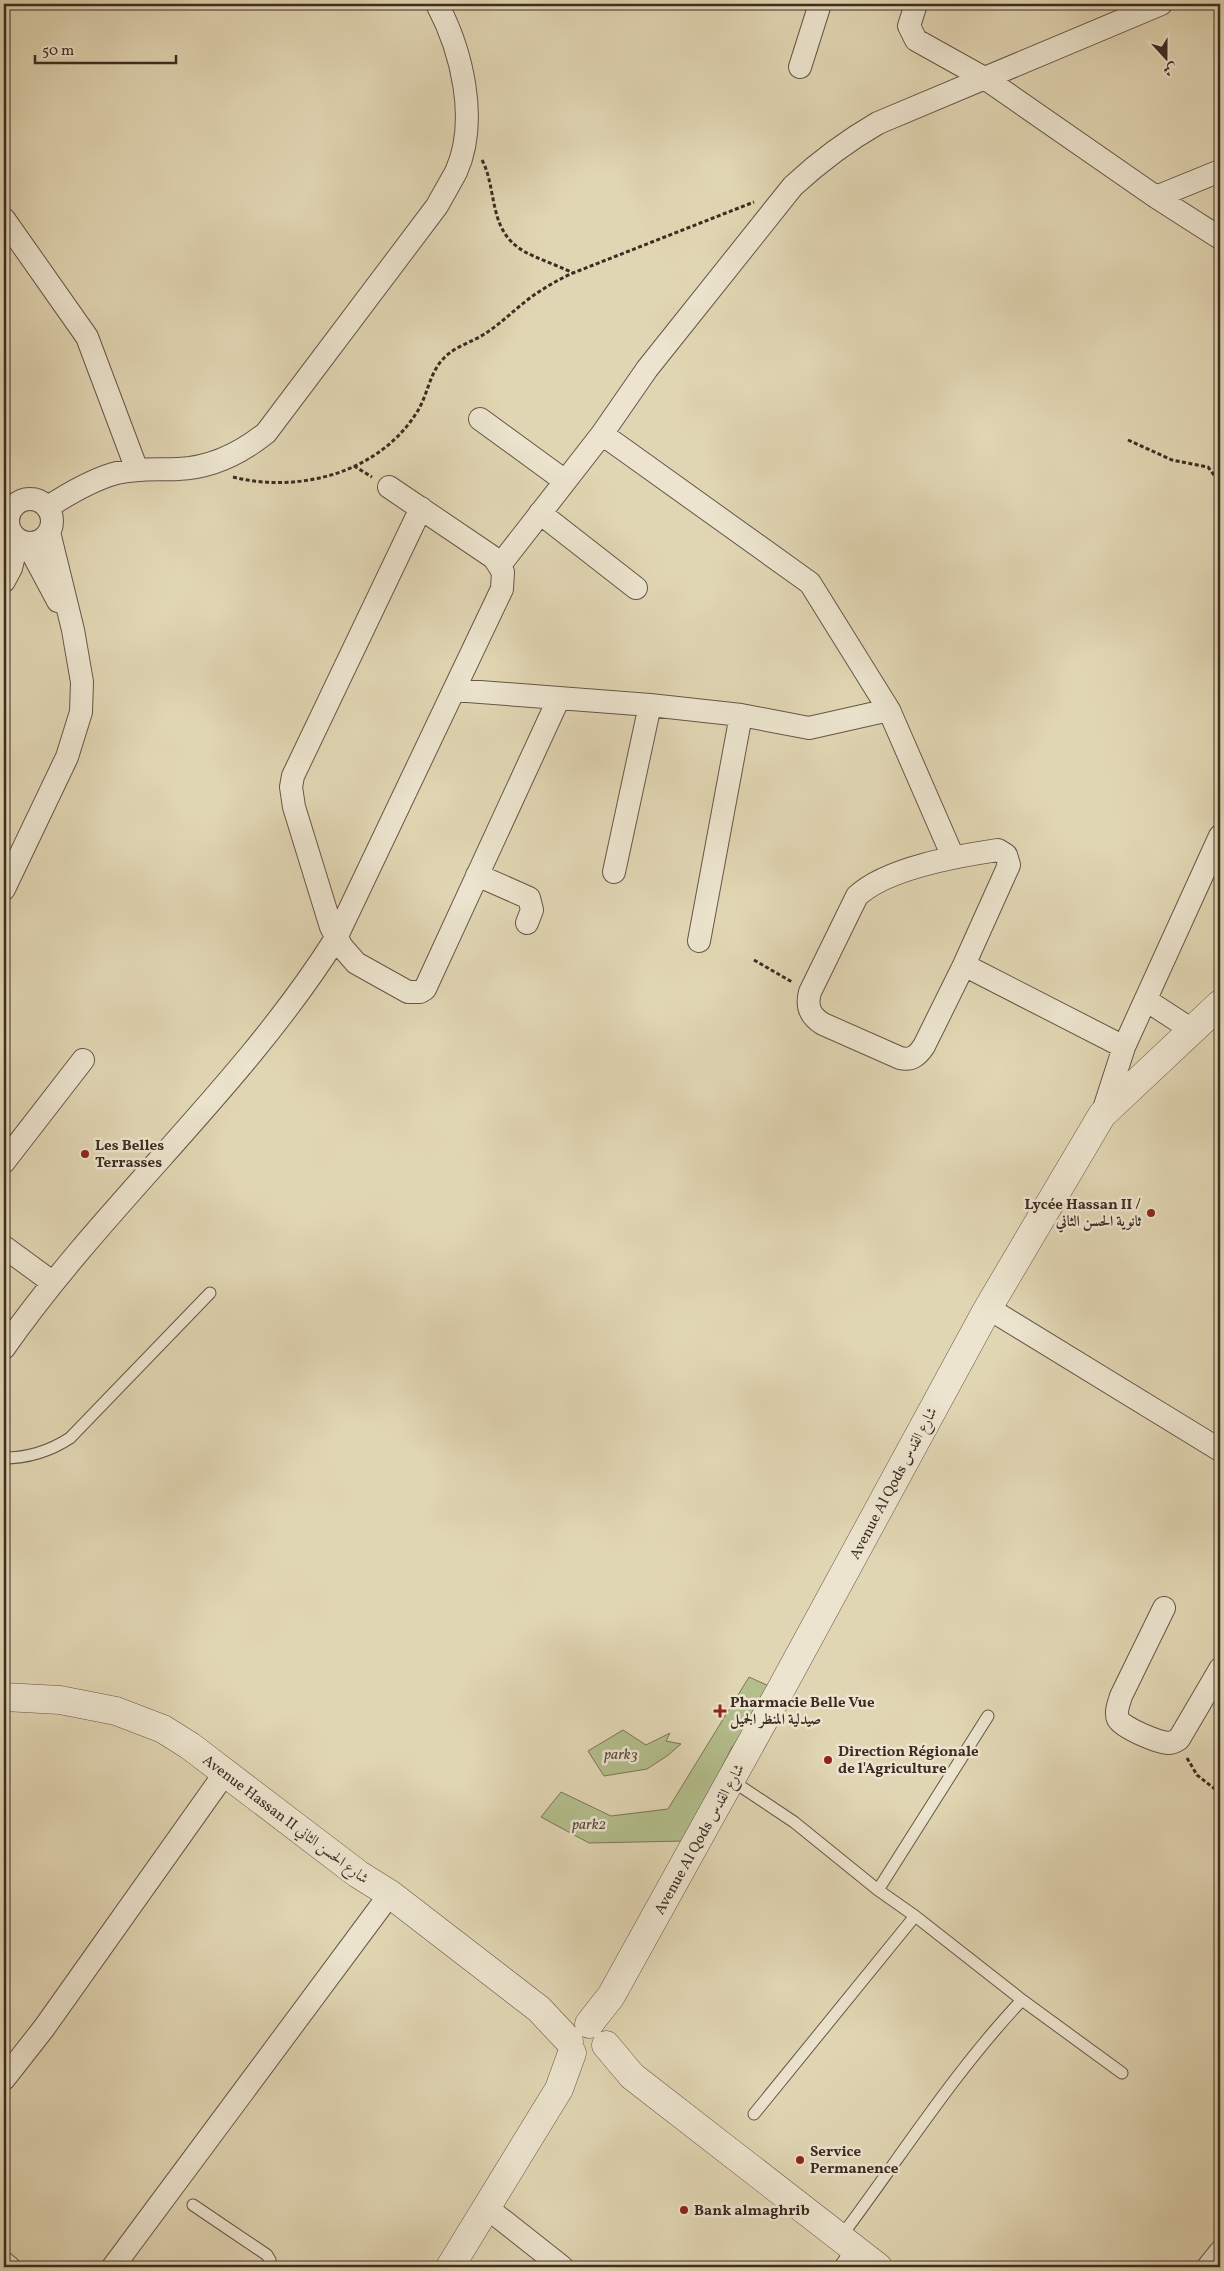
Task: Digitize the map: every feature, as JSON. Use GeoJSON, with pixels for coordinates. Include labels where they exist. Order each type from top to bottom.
{"type":"FeatureCollection","features":[{"type":"Feature","properties":{"kind":"street"},"geometry":{"type":"LineString","coordinates":[[48,507],[91,483],[114,474],[137,470],[181,469],[225,459],[247,448],[266,433],[437,206],[456,170],[466,134],[464,77],[450,28],[437,4]]}},
{"type":"Feature","properties":{"kind":"street"},"geometry":{"type":"LineString","coordinates":[[800,68],[820,4]]}},
{"type":"Feature","properties":{"kind":"street"},"geometry":{"type":"LineString","coordinates":[[916,4],[909,26],[916,40],[986,79],[1156,198],[1220,238]]}},
{"type":"Feature","properties":{"kind":"street"},"geometry":{"type":"LineString","coordinates":[[500,565],[602,434],[647,369],[793,186],[820,160],[844,142],[878,123],[1161,4]]}},
{"type":"Feature","properties":{"kind":"street"},"geometry":{"type":"LineString","coordinates":[[1156,198],[1220,171]]}},
{"type":"Feature","properties":{"kind":"street"},"geometry":{"type":"LineString","coordinates":[[4,219],[87,338],[137,470]]}},
{"type":"Feature","properties":{"kind":"street"},"geometry":{"type":"LineString","coordinates":[[480,419],[565,481]]}},
{"type":"Feature","properties":{"kind":"street"},"geometry":{"type":"LineString","coordinates":[[602,434],[810,584],[890,710],[952,857]]}},
{"type":"Feature","properties":{"kind":"street"},"geometry":{"type":"LineString","coordinates":[[4,1348],[52,1282],[241,1065],[308,984],[336,938],[502,589],[504,581],[500,565],[494,558],[389,487]]}},
{"type":"Feature","properties":{"kind":"street"},"geometry":{"type":"LineString","coordinates":[[14,495],[42,501],[48,507],[52,515],[52,524],[44,538],[36,542],[23,541],[12,534],[6,516],[16,503],[14,495]]}},
{"type":"Feature","properties":{"kind":"street"},"geometry":{"type":"LineString","coordinates":[[421,508],[293,776],[291,786],[294,807],[336,938],[356,963],[408,992],[420,992],[429,984],[559,698]]}},
{"type":"Feature","properties":{"kind":"street"},"geometry":{"type":"LineString","coordinates":[[540,513],[636,588]]}},
{"type":"Feature","properties":{"kind":"street"},"geometry":{"type":"LineString","coordinates":[[4,889],[67,757],[81,712],[82,682],[73,630],[49,532]]}},
{"type":"Feature","properties":{"kind":"street"},"geometry":{"type":"LineString","coordinates":[[4,581],[23,541]]}},
{"type":"Feature","properties":{"kind":"street"},"geometry":{"type":"LineString","coordinates":[[23,541],[73,630]]}},
{"type":"Feature","properties":{"kind":"street"},"geometry":{"type":"LineString","coordinates":[[454,690],[650,705],[741,715],[809,728],[890,710]]}},
{"type":"Feature","properties":{"kind":"street"},"geometry":{"type":"LineString","coordinates":[[614,872],[650,705]]}},
{"type":"Feature","properties":{"kind":"street"},"geometry":{"type":"LineString","coordinates":[[699,941],[741,715]]}},
{"type":"Feature","properties":{"kind":"street"},"geometry":{"type":"LineString","coordinates":[[1102,1115],[1124,1047],[1220,836]]}},
{"type":"Feature","properties":{"kind":"street"},"geometry":{"type":"LineString","coordinates":[[998,850],[1006,855],[1010,865],[964,965],[924,1046],[918,1054],[910,1059],[900,1058],[817,1020],[808,1007],[810,992],[857,896],[867,886],[952,857],[998,850]]}},
{"type":"Feature","properties":{"kind":"street"},"geometry":{"type":"LineString","coordinates":[[477,876],[529,898],[532,910],[527,922]]}},
{"type":"Feature","properties":{"kind":"street"},"geometry":{"type":"LineString","coordinates":[[964,965],[1124,1047]]}},
{"type":"Feature","properties":{"kind":"street"},"geometry":{"type":"LineString","coordinates":[[1146,1000],[1192,1030]]}},
{"type":"Feature","properties":{"kind":"street","name":"Avenue Al Qods شارع القدس"},"geometry":{"type":"LineString","coordinates":[[450,2267],[588,2043],[611,1996],[732,1780],[988,1308],[1102,1115],[1220,1004]]}},
{"type":"Feature","properties":{"kind":"street"},"geometry":{"type":"LineString","coordinates":[[4,1162],[83,1060]]}},
{"type":"Feature","properties":{"kind":"street"},"geometry":{"type":"LineString","coordinates":[[4,1247],[52,1282]]}},
{"type":"Feature","properties":{"kind":"street"},"geometry":{"type":"LineString","coordinates":[[988,1308],[1220,1450]]}},
{"type":"Feature","properties":{"kind":"street"},"geometry":{"type":"LineString","coordinates":[[1164,1608],[1121,1696],[1117,1717],[1122,1724],[1156,1740],[1170,1743],[1179,1739],[1220,1669]]}},
{"type":"Feature","properties":{"kind":"street","name":"Avenue Hassan II شارع الحسن الثاني"},"geometry":{"type":"LineString","coordinates":[[4,1697],[60,1700],[132,1716],[173,1735],[358,1874],[390,1894],[539,2009],[632,2076],[855,2256]]}},
{"type":"Feature","properties":{"kind":"street"},"geometry":{"type":"LineString","coordinates":[[4,2080],[44,2028],[225,1773]]}},
{"type":"Feature","properties":{"kind":"street"},"geometry":{"type":"LineString","coordinates":[[113,2267],[390,1894]]}},
{"type":"Feature","properties":{"kind":"street"},"geometry":{"type":"LineString","coordinates":[[486,2207],[562,2267]]}},
{"type":"Feature","properties":{"kind":"street"},"geometry":{"type":"LineString","coordinates":[[1208,2267],[1220,2252]]}},
{"type":"Feature","properties":{"kind":"street"},"geometry":{"type":"LineString","coordinates":[[4,2263],[9,2267]]}},
{"type":"Feature","properties":{"kind":"lane"},"geometry":{"type":"LineString","coordinates":[[4,1458],[34,1454],[54,1447],[70,1438],[210,1294]]}},
{"type":"Feature","properties":{"kind":"lane"},"geometry":{"type":"LineString","coordinates":[[878,1890],[988,1716]]}},
{"type":"Feature","properties":{"kind":"lane"},"geometry":{"type":"LineString","coordinates":[[732,1780],[794,1822],[878,1890],[915,1916],[1022,2000],[1122,2073]]}},
{"type":"Feature","properties":{"kind":"lane"},"geometry":{"type":"LineString","coordinates":[[754,2114],[915,1916]]}},
{"type":"Feature","properties":{"kind":"lane"},"geometry":{"type":"LineString","coordinates":[[855,2256],[960,2075],[996,2028],[1022,2000]]}},
{"type":"Feature","properties":{"kind":"lane"},"geometry":{"type":"LineString","coordinates":[[193,2205],[267,2255],[270,2260],[268,2267]]}},
{"type":"Feature","properties":{"kind":"path"},"geometry":{"type":"LineString","coordinates":[[466,134],[484,164],[496,213],[501,228],[508,240],[517,249],[573,272]]}},
{"type":"Feature","properties":{"kind":"path"},"geometry":{"type":"LineString","coordinates":[[202,465],[227,476],[252,482],[278,484],[304,482],[329,476],[354,466],[390,444],[406,428],[418,410],[433,372],[444,357],[486,333],[533,296],[573,272],[756,201]]}},
{"type":"Feature","properties":{"kind":"path"},"geometry":{"type":"LineString","coordinates":[[1128,440],[1172,460],[1208,466],[1220,483]]}},
{"type":"Feature","properties":{"kind":"path"},"geometry":{"type":"LineString","coordinates":[[754,960],[810,992]]}},
{"type":"Feature","properties":{"kind":"path"},"geometry":{"type":"LineString","coordinates":[[1179,1739],[1190,1765],[1198,1775],[1220,1793]]}},
{"type":"Feature","properties":{"kind":"green space","name":"park2"},"geometry":{"type":"Polygon","coordinates":[[[749,1677],[780,1691],[732,1747],[685,1841],[589,1843],[541,1817],[561,1792],[611,1816],[668,1809],[749,1677]]]}},
{"type":"Feature","properties":{"kind":"green space","name":"park3"},"geometry":{"type":"Polygon","coordinates":[[[623,1730],[646,1745],[670,1733],[666,1741],[681,1744],[647,1769],[604,1776],[588,1751],[623,1730]]]}},
{"type":"Feature","properties":{"kind":"place","name":"Les Belles Terrasses"},"geometry":{"type":"Point","coordinates":[85,1154]}},
{"type":"Feature","properties":{"kind":"place","name":"Lycée Hassan II / ثانوية الحسن الثاني"},"geometry":{"type":"Point","coordinates":[1151,1213]}},
{"type":"Feature","properties":{"kind":"place","name":"Pharmacie Belle Vue صيدلية المنظر الجميل"},"geometry":{"type":"Point","coordinates":[720,1711]}},
{"type":"Feature","properties":{"kind":"place","name":"Direction Régionale de l'Agriculture"},"geometry":{"type":"Point","coordinates":[828,1760]}},
{"type":"Feature","properties":{"kind":"place","name":"Service Permanence"},"geometry":{"type":"Point","coordinates":[800,2160]}},
{"type":"Feature","properties":{"kind":"place","name":"Bank almaghrib"},"geometry":{"type":"Point","coordinates":[684,2210]}}]}
